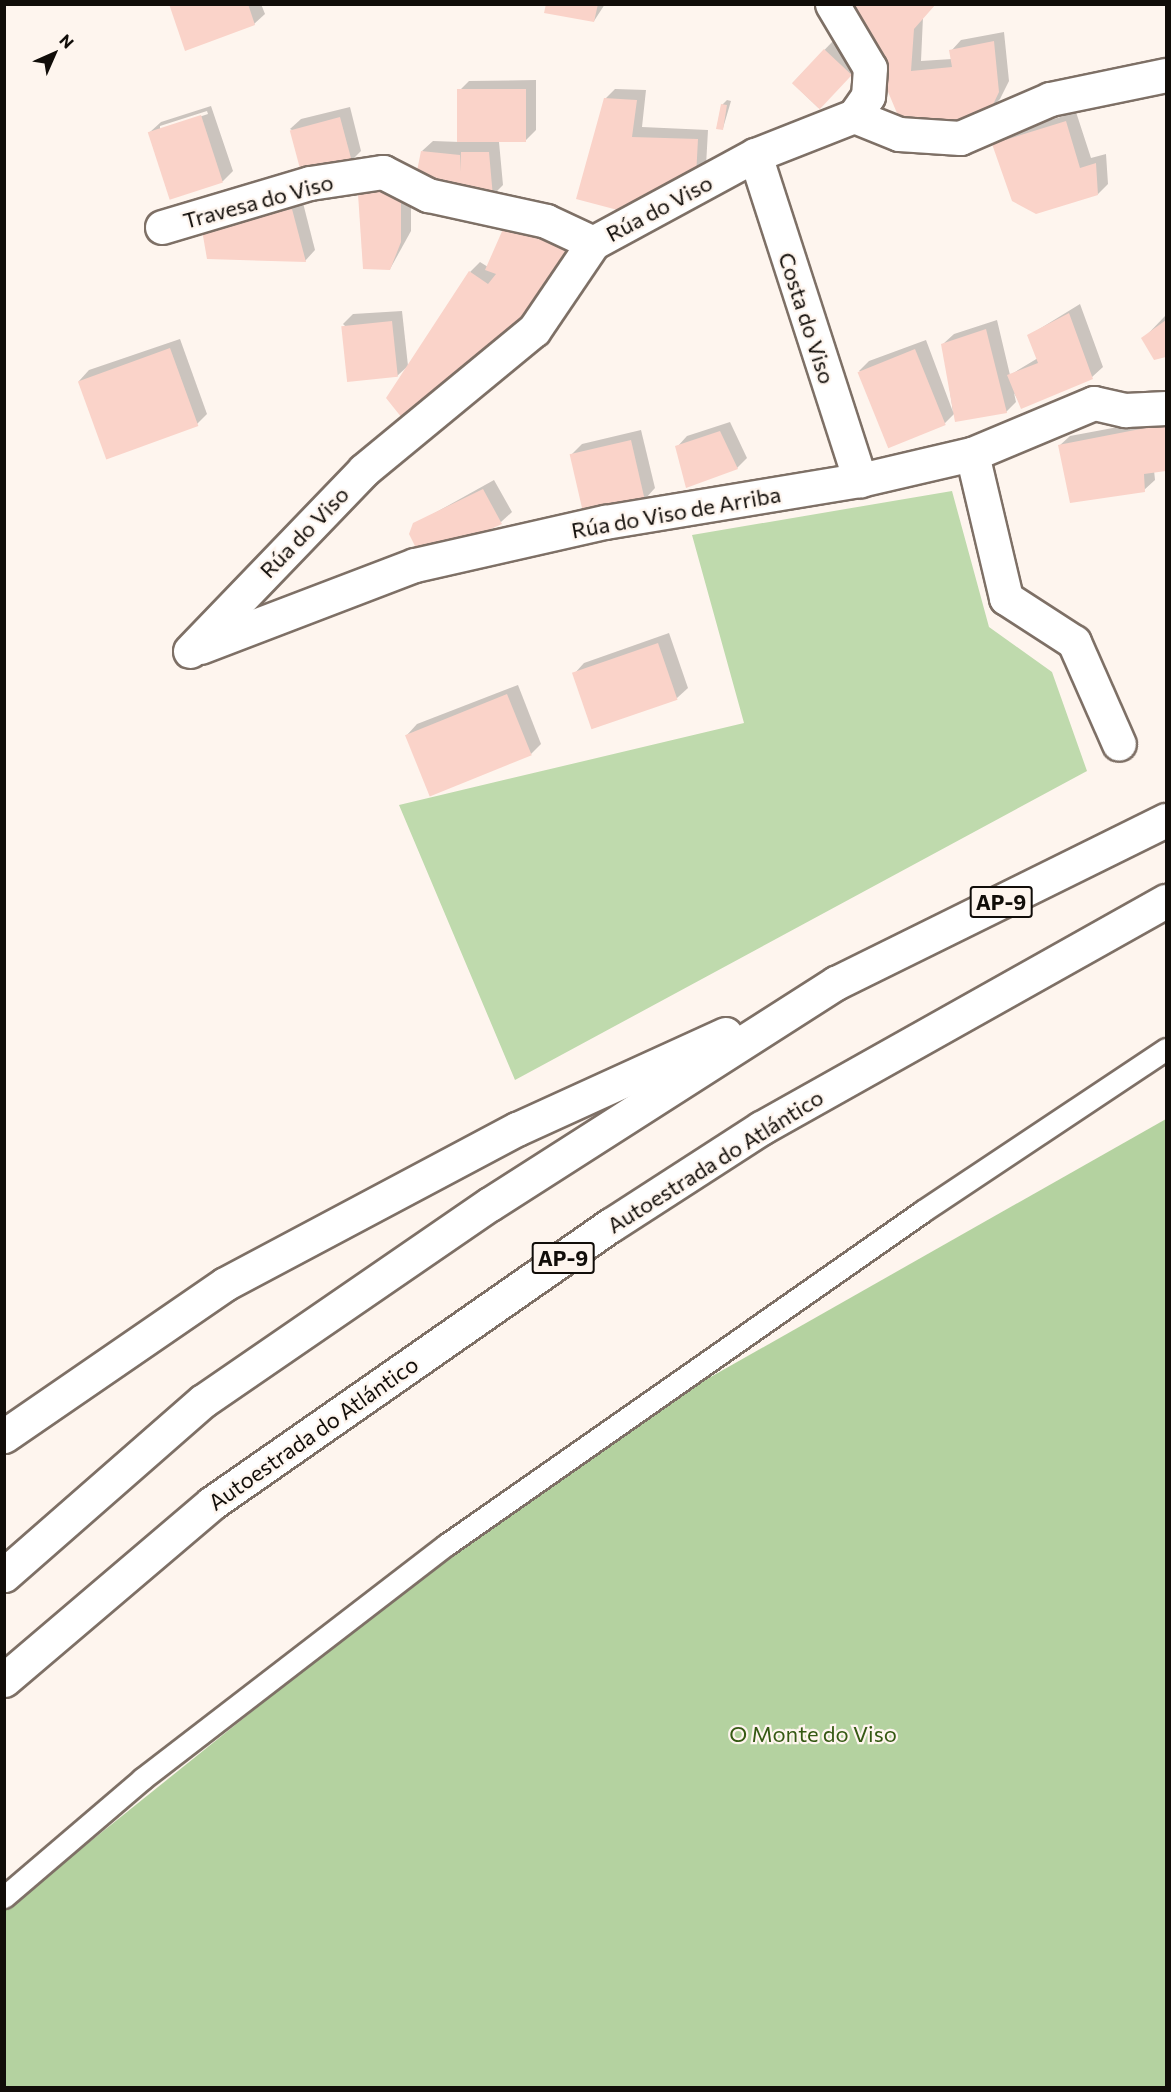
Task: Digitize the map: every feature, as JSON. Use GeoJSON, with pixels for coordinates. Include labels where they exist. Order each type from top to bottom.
{"type":"FeatureCollection","features":[{"type":"Feature","properties":{"kind":"main road"},"geometry":{"type":"LineString","coordinates":[[832,4],[870,68],[868,96],[854,116],[899,134],[960,138],[1050,99],[1167,75]]}},
{"type":"Feature","properties":{"kind":"main road","name":"Rúa do Viso"},"geometry":{"type":"LineString","coordinates":[[190,651],[364,470],[534,330],[593,243],[755,156],[854,116]]}},
{"type":"Feature","properties":{"kind":"main road","name":"Costa do Viso"},"geometry":{"type":"LineString","coordinates":[[755,156],[860,480]]}},
{"type":"Feature","properties":{"kind":"main road","name":"Travesa do Viso"},"geometry":{"type":"LineString","coordinates":[[162,227],[310,183],[383,172],[428,195],[546,221],[593,243]]}},
{"type":"Feature","properties":{"kind":"main road","name":"Rúa do Viso de Arriba"},"geometry":{"type":"LineString","coordinates":[[190,651],[415,565],[604,522],[860,480],[972,454],[1094,403],[1125,410],[1167,408]]}},
{"type":"Feature","properties":{"kind":"main road"},"geometry":{"type":"LineString","coordinates":[[972,454],[1006,598],[1074,642],[1119,744]]}},
{"type":"Feature","properties":{"kind":"main road","name":"AP-9"},"geometry":{"type":"LineString","coordinates":[[4,1575],[203,1401],[490,1204],[836,983],[1167,820]]}},
{"type":"Feature","properties":{"kind":"main road","name":"Autoestrada do Atlántico"},"geometry":{"type":"LineString","coordinates":[[4,1680],[212,1503],[611,1225],[761,1128],[1167,901]]}},
{"type":"Feature","properties":{"kind":"main road"},"geometry":{"type":"LineString","coordinates":[[4,1436],[225,1284],[517,1129],[836,983]]}},
{"type":"Feature","properties":{"kind":"lane"},"geometry":{"type":"LineString","coordinates":[[4,1897],[142,1779],[446,1545],[923,1211],[1167,1049]]}},
{"type":"Feature","properties":{"kind":"green space"},"geometry":{"type":"Polygon","coordinates":[[[952,491],[989,627],[1052,672],[1087,771],[515,1080],[399,805],[744,723],[692,535],[952,491]]]}},
{"type":"Feature","properties":{"kind":"green space","name":"O Monte do Viso"},"geometry":{"type":"Polygon","coordinates":[[[1166,1119],[1166,2087],[5,2088],[5,1910],[423,1574],[700,1383],[1166,1119]]]}},
{"type":"Feature","properties":{"kind":"building"},"geometry":{"type":"Polygon","coordinates":[[[169,4],[248,4],[255,25],[185,51],[169,4]]]}},
{"type":"Feature","properties":{"kind":"building"},"geometry":{"type":"Polygon","coordinates":[[[546,4],[598,4],[594,22],[544,13],[546,4]]]}},
{"type":"Feature","properties":{"kind":"building"},"geometry":{"type":"Polygon","coordinates":[[[851,4],[936,4],[914,29],[911,71],[952,67],[949,50],[994,41],[999,92],[990,111],[954,124],[902,125],[851,4]]]}},
{"type":"Feature","properties":{"kind":"building"},"geometry":{"type":"Polygon","coordinates":[[[824,49],[852,75],[820,109],[792,83],[824,49]]]}},
{"type":"Feature","properties":{"kind":"building"},"geometry":{"type":"Polygon","coordinates":[[[457,89],[526,89],[526,142],[457,142],[457,89]]]}},
{"type":"Feature","properties":{"kind":"building"},"geometry":{"type":"Polygon","coordinates":[[[604,98],[637,100],[632,137],[698,139],[696,177],[629,213],[576,199],[604,98]]]}},
{"type":"Feature","properties":{"kind":"building"},"geometry":{"type":"Polygon","coordinates":[[[721,104],[727,105],[723,130],[716,129],[721,104]]]}},
{"type":"Feature","properties":{"kind":"building"},"geometry":{"type":"Polygon","coordinates":[[[201,115],[223,183],[170,200],[148,132],[201,115]]]}},
{"type":"Feature","properties":{"kind":"building"},"geometry":{"type":"Polygon","coordinates":[[[340,117],[352,162],[302,176],[290,130],[340,117]]]}},
{"type":"Feature","properties":{"kind":"building"},"geometry":{"type":"Polygon","coordinates":[[[1066,121],[1080,168],[1096,163],[1098,195],[1036,214],[1012,201],[992,144],[1066,121]]]}},
{"type":"Feature","properties":{"kind":"building"},"geometry":{"type":"Polygon","coordinates":[[[421,151],[460,155],[460,172],[461,152],[489,152],[493,197],[415,181],[421,151]]]}},
{"type":"Feature","properties":{"kind":"building"},"geometry":{"type":"Polygon","coordinates":[[[401,189],[401,242],[390,270],[363,269],[358,194],[401,189]]]}},
{"type":"Feature","properties":{"kind":"building"},"geometry":{"type":"Polygon","coordinates":[[[292,209],[306,262],[207,259],[202,230],[292,209]]]}},
{"type":"Feature","properties":{"kind":"building"},"geometry":{"type":"Polygon","coordinates":[[[507,220],[569,246],[548,296],[406,423],[386,398],[469,271],[488,284],[496,274],[485,270],[507,220]]]}},
{"type":"Feature","properties":{"kind":"building"},"geometry":{"type":"Polygon","coordinates":[[[1069,313],[1093,379],[1021,409],[1007,375],[1038,363],[1027,335],[1069,313]]]}},
{"type":"Feature","properties":{"kind":"building"},"geometry":{"type":"Polygon","coordinates":[[[1166,320],[1166,357],[1154,360],[1141,338],[1166,320]]]}},
{"type":"Feature","properties":{"kind":"building"},"geometry":{"type":"Polygon","coordinates":[[[392,321],[398,377],[347,382],[341,326],[392,321]]]}},
{"type":"Feature","properties":{"kind":"building"},"geometry":{"type":"Polygon","coordinates":[[[986,329],[1007,413],[955,422],[941,344],[986,329]]]}},
{"type":"Feature","properties":{"kind":"building"},"geometry":{"type":"Polygon","coordinates":[[[170,348],[198,426],[106,460],[78,382],[170,348]]]}},
{"type":"Feature","properties":{"kind":"building"},"geometry":{"type":"Polygon","coordinates":[[[915,349],[946,425],[888,448],[858,372],[915,349]]]}},
{"type":"Feature","properties":{"kind":"building"},"geometry":{"type":"Polygon","coordinates":[[[1166,424],[1166,471],[1144,474],[1145,492],[1070,503],[1058,445],[1166,424]]]}},
{"type":"Feature","properties":{"kind":"building"},"geometry":{"type":"Polygon","coordinates":[[[720,431],[738,469],[686,488],[675,446],[720,431]]]}},
{"type":"Feature","properties":{"kind":"building"},"geometry":{"type":"Polygon","coordinates":[[[631,440],[645,500],[584,515],[570,454],[631,440]]]}},
{"type":"Feature","properties":{"kind":"building"},"geometry":{"type":"Polygon","coordinates":[[[483,489],[502,524],[422,560],[409,534],[413,523],[483,489]]]}},
{"type":"Feature","properties":{"kind":"building"},"geometry":{"type":"Polygon","coordinates":[[[658,643],[678,700],[591,729],[572,673],[658,643]]]}},
{"type":"Feature","properties":{"kind":"building"},"geometry":{"type":"Polygon","coordinates":[[[507,694],[532,755],[430,796],[405,735],[507,694]]]}}]}
